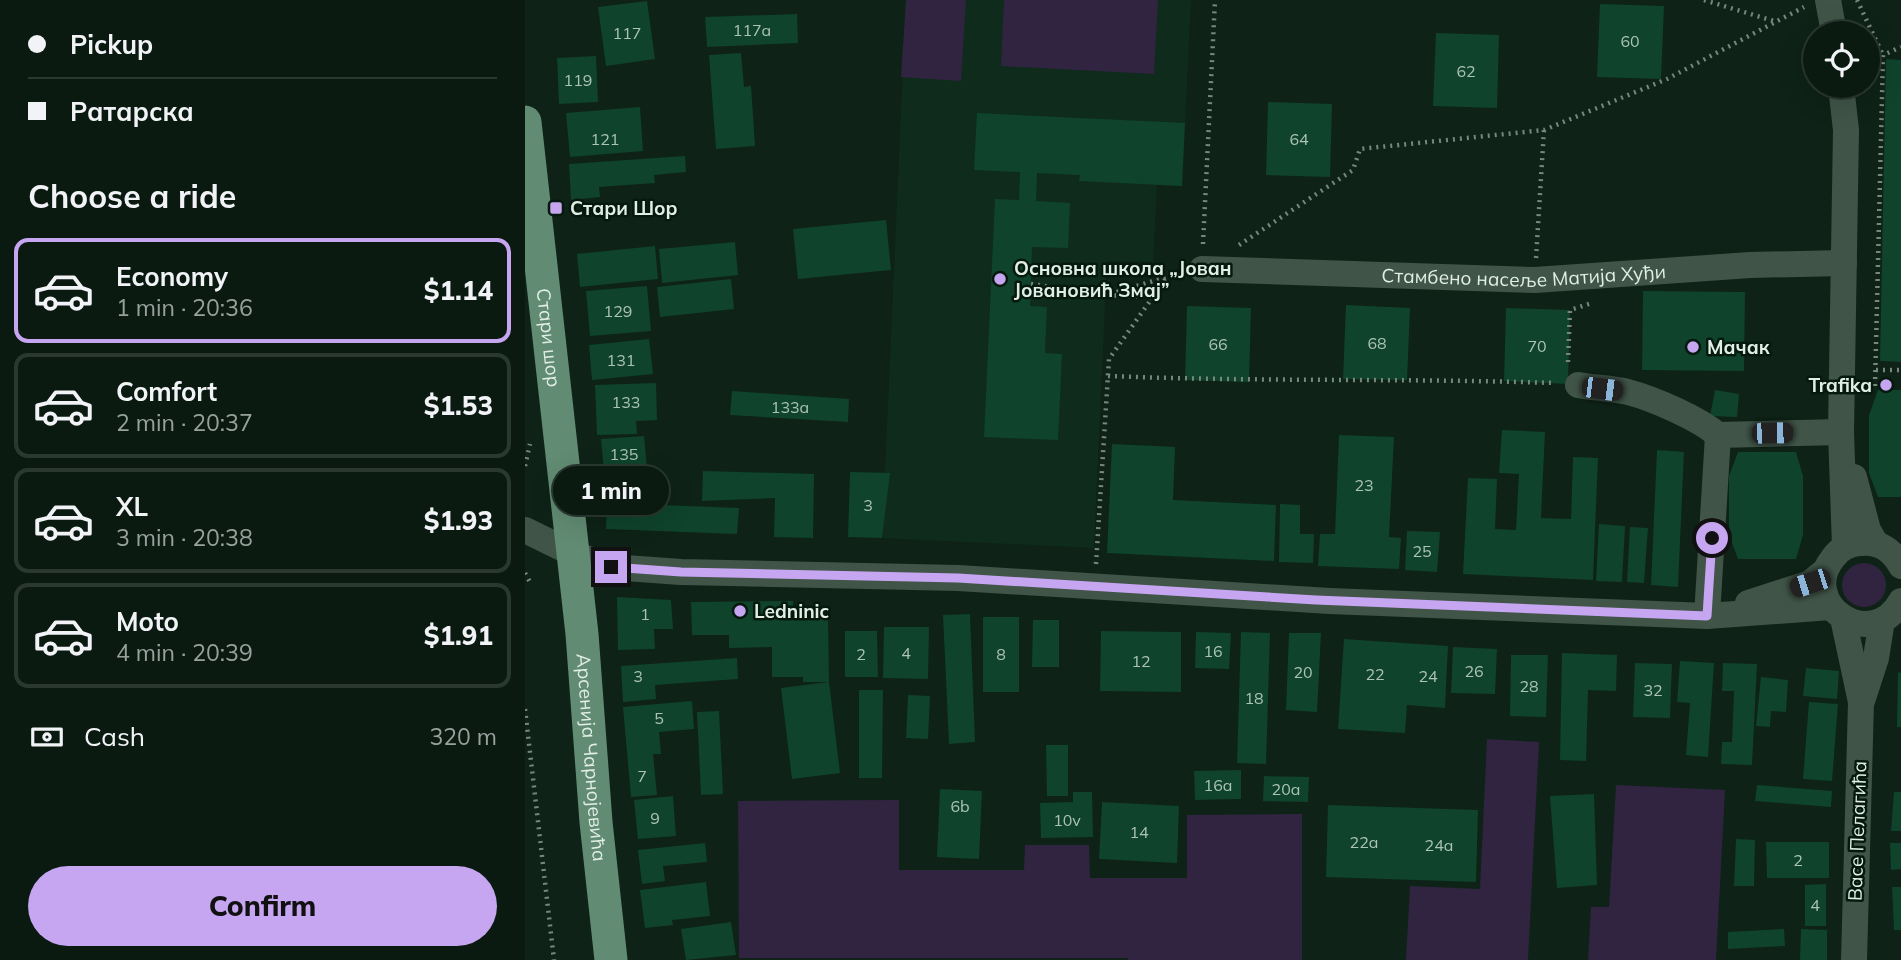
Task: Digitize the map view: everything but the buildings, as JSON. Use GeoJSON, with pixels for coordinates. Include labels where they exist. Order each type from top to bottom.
{"type":"FeatureCollection","features":[{"type":"Feature","properties":{"kind":"main road","name":"Стари шор"},"geometry":{"type":"LineString","coordinates":[[525,122],[574,554]]}},
{"type":"Feature","properties":{"kind":"main road","name":"Арсенија Чарнојевића"},"geometry":{"type":"LineString","coordinates":[[574,554],[596,822],[611,960]]}},
{"type":"Feature","properties":{"kind":"street"},"geometry":{"type":"LineString","coordinates":[[1817,3],[1827,21]]}},
{"type":"Feature","properties":{"kind":"street"},"geometry":{"type":"LineString","coordinates":[[1842,98],[1846,130],[1841,432],[1845,547]]}},
{"type":"Feature","properties":{"kind":"street","name":"Стамбено насеље Матија Хуђи"},"geometry":{"type":"LineString","coordinates":[[1202,270],[1535,280],[1750,265],[1844,263]]}},
{"type":"Feature","properties":{"kind":"street"},"geometry":{"type":"LineString","coordinates":[[1568,380],[1627,392],[1684,414],[1718,435],[1841,432]]}},
{"type":"Feature","properties":{"kind":"street"},"geometry":{"type":"LineString","coordinates":[[1841,432],[1868,530],[1893,555]]}},
{"type":"Feature","properties":{"kind":"street"},"geometry":{"type":"LineString","coordinates":[[1707,616],[1718,435]]}},
{"type":"Feature","properties":{"kind":"street"},"geometry":{"type":"LineString","coordinates":[[525,530],[574,554],[611,567],[681,572],[958,578],[1344,601],[1707,616],[1837,613],[1863,624],[1894,615]]}},
{"type":"Feature","properties":{"kind":"street"},"geometry":{"type":"LineString","coordinates":[[1707,616],[1810,583],[1825,572],[1833,558],[1845,547],[1860,543],[1893,555]]}},
{"type":"Feature","properties":{"kind":"street","name":"Васе Пелагића"},"geometry":{"type":"LineString","coordinates":[[1825,572],[1825,593],[1837,613],[1861,702],[1854,960]]}},
{"type":"Feature","properties":{"kind":"street","name":"Васе Пелагића"},"geometry":{"type":"LineString","coordinates":[[1861,702],[1894,615]]}},
{"type":"Feature","properties":{"kind":"path"},"geometry":{"type":"LineString","coordinates":[[1202,270],[1215,0]]}},
{"type":"Feature","properties":{"kind":"path"},"geometry":{"type":"LineString","coordinates":[[1704,0],[1778,22]]}},
{"type":"Feature","properties":{"kind":"path"},"geometry":{"type":"LineString","coordinates":[[1857,0],[1883,55],[1875,386]]}},
{"type":"Feature","properties":{"kind":"path"},"geometry":{"type":"LineString","coordinates":[[1105,295],[1202,270],[1353,170],[1360,149],[1544,130],[1667,79],[1817,3]]}},
{"type":"Feature","properties":{"kind":"path"},"geometry":{"type":"LineString","coordinates":[[1883,55],[1901,47]]}},
{"type":"Feature","properties":{"kind":"path"},"geometry":{"type":"LineString","coordinates":[[1535,280],[1544,130]]}},
{"type":"Feature","properties":{"kind":"path"},"geometry":{"type":"LineString","coordinates":[[1095,586],[1109,359],[1167,277]]}},
{"type":"Feature","properties":{"kind":"path"},"geometry":{"type":"LineString","coordinates":[[1031,284],[1105,295],[1153,298]]}},
{"type":"Feature","properties":{"kind":"path"},"geometry":{"type":"LineString","coordinates":[[1108,376],[1217,380],[1568,380],[1570,310],[1603,299]]}},
{"type":"Feature","properties":{"kind":"path"},"geometry":{"type":"LineString","coordinates":[[1876,370],[1901,370]]}},
{"type":"Feature","properties":{"kind":"path"},"geometry":{"type":"LineString","coordinates":[[525,466],[530,444]]}},
{"type":"Feature","properties":{"kind":"path"},"geometry":{"type":"LineString","coordinates":[[525,573],[531,584]]}},
{"type":"Feature","properties":{"kind":"path"},"geometry":{"type":"LineString","coordinates":[[525,709],[554,960]]}},
{"type":"Feature","properties":{"kind":"shaded area","name":"Основна школа „Јован Јовановић Змај”"},"geometry":{"type":"Polygon","coordinates":[[[906,0],[1191,0],[1182,186],[1157,185],[1153,262],[1107,261],[1094,548],[882,538],[906,0]]]}},
{"type":"Feature","properties":{"kind":"shaded area"},"geometry":{"type":"Polygon","coordinates":[[[906,0],[966,0],[961,81],[901,77],[906,0]]]}},
{"type":"Feature","properties":{"kind":"shaded area"},"geometry":{"type":"Polygon","coordinates":[[[1004,0],[1158,0],[1154,74],[1001,66],[1004,0]]]}},
{"type":"Feature","properties":{"kind":"shaded area"},"geometry":{"type":"Polygon","coordinates":[[[1864,563],[1873,564],[1880,569],[1885,576],[1885,594],[1880,601],[1873,606],[1864,607],[1855,606],[1848,601],[1843,594],[1842,585],[1843,576],[1848,569],[1855,564],[1864,563]]]}},
{"type":"Feature","properties":{"kind":"shaded area"},"geometry":{"type":"Polygon","coordinates":[[[1487,739],[1539,742],[1528,960],[1406,960],[1410,886],[1480,889],[1487,739]]]}},
{"type":"Feature","properties":{"kind":"shaded area"},"geometry":{"type":"Polygon","coordinates":[[[1616,785],[1725,790],[1716,960],[1588,960],[1591,907],[1609,907],[1616,785]]]}},
{"type":"Feature","properties":{"kind":"shaded area"},"geometry":{"type":"Polygon","coordinates":[[[899,800],[899,870],[1024,870],[1025,845],[1089,845],[1090,878],[1187,878],[1187,815],[1302,814],[1302,960],[739,958],[738,801],[899,800]]]}},
{"type":"Feature","properties":{"kind":"place","name":"Стари Шор"},"geometry":{"type":"Point","coordinates":[556,208]}},
{"type":"Feature","properties":{"kind":"place","name":"Основна школа „Јован Јовановић Змај”"},"geometry":{"type":"Point","coordinates":[1000,279]}},
{"type":"Feature","properties":{"kind":"place","name":"Мачак"},"geometry":{"type":"Point","coordinates":[1693,347]}},
{"type":"Feature","properties":{"kind":"place","name":"Trafika"},"geometry":{"type":"Point","coordinates":[1886,385]}},
{"type":"Feature","properties":{"kind":"place","name":"Ledninic"},"geometry":{"type":"Point","coordinates":[740,611]}},
{"type":"Feature","properties":{"kind":"route"},"geometry":{"type":"LineString","coordinates":[[611,567],[681,572],[958,578],[1316,600],[1707,616],[1712,538]]}}]}
